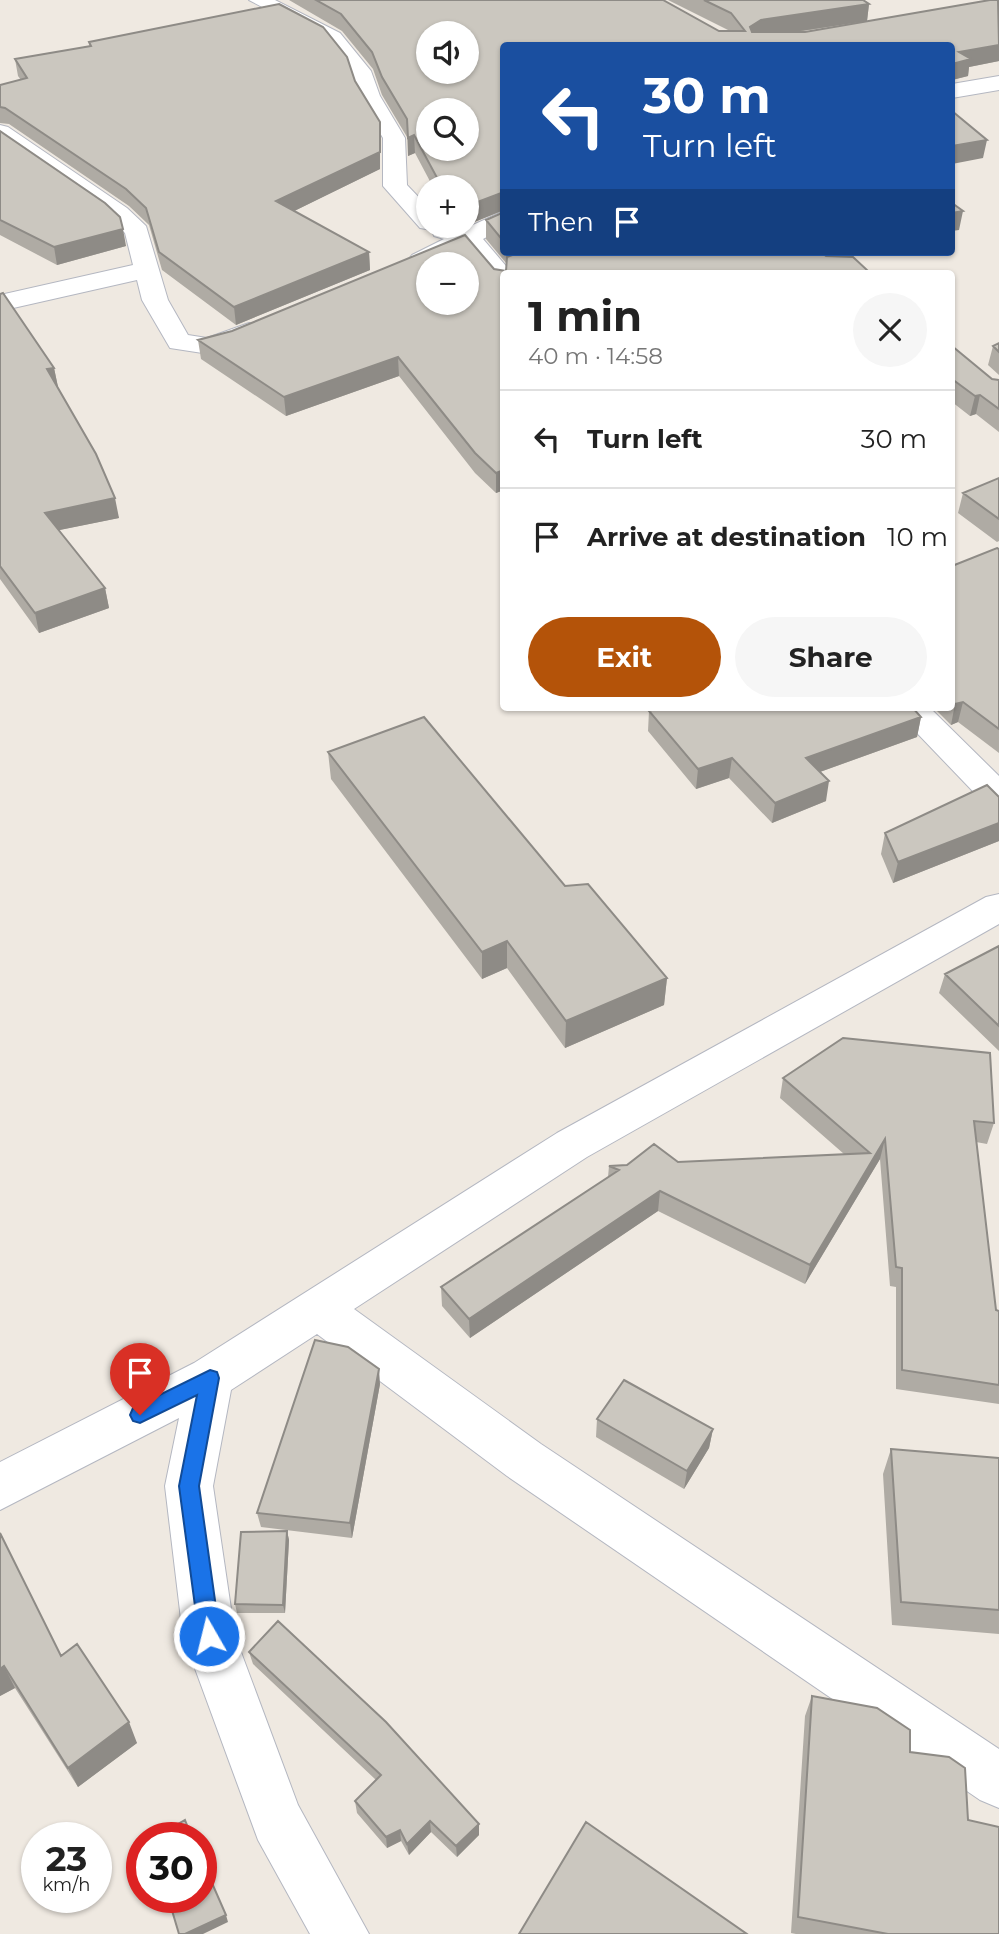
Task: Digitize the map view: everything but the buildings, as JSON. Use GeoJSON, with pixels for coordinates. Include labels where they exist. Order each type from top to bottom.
{"type":"FeatureCollection","features":[{"type":"Feature","properties":{"kind":"street"},"geometry":{"type":"LineString","coordinates":[[259,0],[333,37],[360,71],[369,96],[394,138],[395,186],[416,209]]}},
{"type":"Feature","properties":{"kind":"street"},"geometry":{"type":"LineString","coordinates":[[955,90],[999,83]]}},
{"type":"Feature","properties":{"kind":"street"},"geometry":{"type":"LineString","coordinates":[[0,132],[118,213],[137,231],[155,300],[179,341],[209,346],[271,321]]}},
{"type":"Feature","properties":{"kind":"street"},"geometry":{"type":"LineString","coordinates":[[479,231],[500,220]]}},
{"type":"Feature","properties":{"kind":"street"},"geometry":{"type":"LineString","coordinates":[[396,271],[466,238]]}},
{"type":"Feature","properties":{"kind":"street"},"geometry":{"type":"LineString","coordinates":[[469,238],[500,275]]}},
{"type":"Feature","properties":{"kind":"street"},"geometry":{"type":"LineString","coordinates":[[0,303],[147,270]]}},
{"type":"Feature","properties":{"kind":"street"},"geometry":{"type":"LineString","coordinates":[[913,711],[999,797]]}},
{"type":"Feature","properties":{"kind":"street"},"geometry":{"type":"LineString","coordinates":[[0,1488],[210,1378],[572,1145],[999,907]]}},
{"type":"Feature","properties":{"kind":"street"},"geometry":{"type":"LineString","coordinates":[[318,1309],[524,1460],[999,1781]]}},
{"type":"Feature","properties":{"kind":"street"},"geometry":{"type":"LineString","coordinates":[[210,1378],[189,1486],[209,1636],[277,1821],[341,1934]]}},
{"type":"Feature","properties":{"kind":"route"},"geometry":{"type":"LineString","coordinates":[[140,1415],[210,1378],[189,1486],[209,1636]]}}]}
